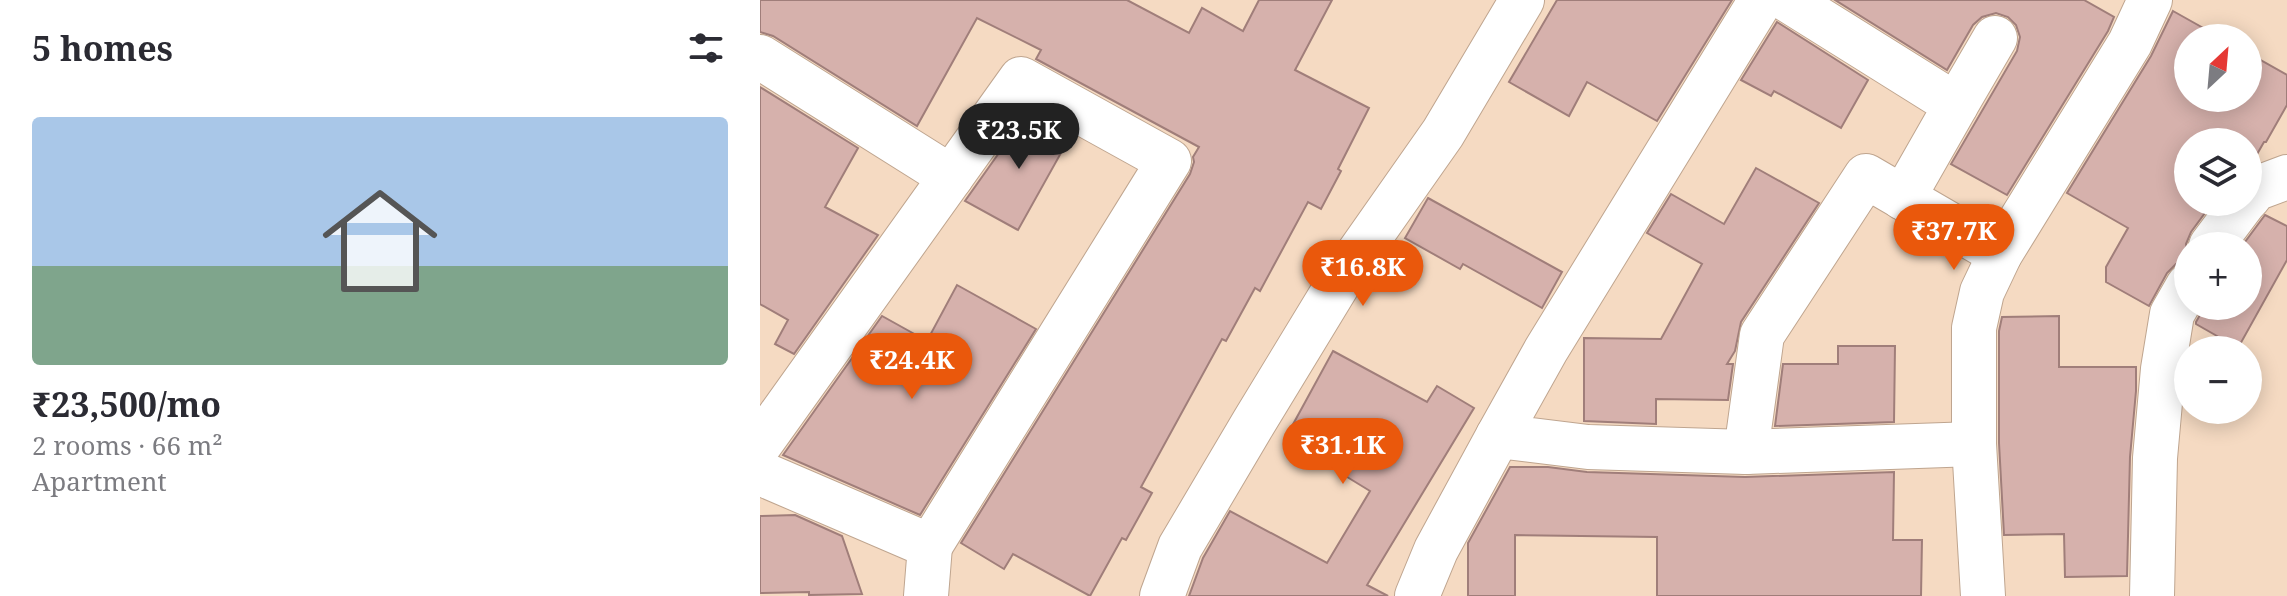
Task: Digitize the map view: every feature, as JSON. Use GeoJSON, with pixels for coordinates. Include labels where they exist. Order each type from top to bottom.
{"type":"FeatureCollection","features":[{"type":"Feature","properties":{"kind":"street"},"geometry":{"type":"LineString","coordinates":[[1162,596],[1180,547],[1254,422],[1344,274],[1443,133],[1522,0]]}},
{"type":"Feature","properties":{"kind":"street"},"geometry":{"type":"LineString","coordinates":[[1417,596],[1436,550],[1546,350],[1761,0]]}},
{"type":"Feature","properties":{"kind":"street"},"geometry":{"type":"LineString","coordinates":[[1788,0],[1956,105]]}},
{"type":"Feature","properties":{"kind":"street"},"geometry":{"type":"LineString","coordinates":[[1983,596],[1974,444],[1974,328],[1982,292],[2000,254],[2130,43],[2144,3]]}},
{"type":"Feature","properties":{"kind":"street"},"geometry":{"type":"LineString","coordinates":[[1903,198],[1995,38]]}},
{"type":"Feature","properties":{"kind":"street"},"geometry":{"type":"LineString","coordinates":[[760,57],[951,177]]}},
{"type":"Feature","properties":{"kind":"street"},"geometry":{"type":"LineString","coordinates":[[760,444],[1021,79],[1169,161],[930,546],[926,596]]}},
{"type":"Feature","properties":{"kind":"street"},"geometry":{"type":"LineString","coordinates":[[1746,452],[1762,335],[1866,176],[2000,254]]}},
{"type":"Feature","properties":{"kind":"street"},"geometry":{"type":"LineString","coordinates":[[2262,186],[2287,177]]}},
{"type":"Feature","properties":{"kind":"street"},"geometry":{"type":"LineString","coordinates":[[2222,232],[2234,216]]}},
{"type":"Feature","properties":{"kind":"street"},"geometry":{"type":"LineString","coordinates":[[2152,596],[2155,458],[2163,369],[2174,310]]}},
{"type":"Feature","properties":{"kind":"street"},"geometry":{"type":"LineString","coordinates":[[1498,436],[1588,447],[1746,452],[1974,444]]}},
{"type":"Feature","properties":{"kind":"street"},"geometry":{"type":"LineString","coordinates":[[760,473],[930,546]]}},
{"type":"Feature","properties":{"kind":"building"},"geometry":{"type":"Polygon","coordinates":[[[760,0],[1127,0],[1189,33],[1202,8],[1243,31],[1259,0],[1332,0],[1295,70],[1369,108],[1321,209],[1308,202],[1260,291],[1255,288],[1226,341],[1222,339],[1141,487],[1152,493],[1126,540],[1122,538],[1090,596],[1013,554],[1004,569],[961,543],[1190,174],[1193,157],[1199,147],[1036,59],[1041,50],[977,18],[917,126],[773,36],[760,32],[760,0]]]}},
{"type":"Feature","properties":{"kind":"building"},"geometry":{"type":"Polygon","coordinates":[[[1557,0],[1732,0],[1657,121],[1587,82],[1569,116],[1509,82],[1557,0]]]}},
{"type":"Feature","properties":{"kind":"building"},"geometry":{"type":"Polygon","coordinates":[[[1835,0],[2084,0],[2114,17],[2007,195],[1951,164],[2017,51],[2020,37],[2016,25],[2008,17],[1996,13],[1982,17],[1973,25],[1947,70],[1835,0]]]}},
{"type":"Feature","properties":{"kind":"building"},"geometry":{"type":"Polygon","coordinates":[[[2173,11],[2196,24],[2174,24],[2174,112],[2262,112],[2262,61],[2287,75],[2287,105],[2262,146],[2262,128],[2174,128],[2174,216],[2203,216],[2191,232],[2174,232],[2174,266],[2149,306],[2106,282],[2106,267],[2128,228],[2067,193],[2151,56],[2173,11]]]}},
{"type":"Feature","properties":{"kind":"building"},"geometry":{"type":"Polygon","coordinates":[[[1777,22],[1868,80],[1841,128],[1774,91],[1771,96],[1741,80],[1777,22]]]}},
{"type":"Feature","properties":{"kind":"building"},"geometry":{"type":"Polygon","coordinates":[[[760,87],[858,148],[825,207],[878,235],[794,354],[775,344],[788,320],[760,304],[760,87]]]}},
{"type":"Feature","properties":{"kind":"building"},"geometry":{"type":"Polygon","coordinates":[[[1028,112],[1071,135],[1018,230],[965,201],[1028,112]]]}},
{"type":"Feature","properties":{"kind":"building"},"geometry":{"type":"Polygon","coordinates":[[[1756,168],[1819,203],[1741,322],[1735,351],[1727,364],[1733,364],[1728,400],[1656,399],[1656,424],[1584,421],[1584,338],[1661,339],[1702,264],[1647,233],[1671,194],[1724,224],[1756,168]]]}},
{"type":"Feature","properties":{"kind":"building"},"geometry":{"type":"Polygon","coordinates":[[[1428,198],[1562,272],[1542,308],[1463,264],[1460,269],[1405,238],[1428,198]]]}},
{"type":"Feature","properties":{"kind":"building"},"geometry":{"type":"Polygon","coordinates":[[[2265,215],[2287,226],[2287,260],[2262,305],[2262,232],[2252,232],[2265,215]]]}},
{"type":"Feature","properties":{"kind":"building"},"geometry":{"type":"Polygon","coordinates":[[[957,285],[1036,329],[920,515],[783,455],[882,316],[927,341],[957,285]]]}},
{"type":"Feature","properties":{"kind":"building"},"geometry":{"type":"Polygon","coordinates":[[[2059,316],[2059,367],[2136,367],[2127,576],[2065,577],[2064,534],[2004,535],[1999,443],[1999,331],[2002,317],[2059,316]]]}},
{"type":"Feature","properties":{"kind":"building"},"geometry":{"type":"Polygon","coordinates":[[[2254,320],[2245,336],[2217,336],[2196,322],[2254,320]]]}},
{"type":"Feature","properties":{"kind":"building"},"geometry":{"type":"Polygon","coordinates":[[[1838,346],[1895,346],[1894,422],[1775,426],[1783,364],[1838,364],[1838,346]]]}},
{"type":"Feature","properties":{"kind":"building"},"geometry":{"type":"Polygon","coordinates":[[[1333,351],[1427,402],[1437,386],[1474,408],[1367,585],[1388,596],[1189,596],[1203,558],[1230,511],[1327,563],[1370,491],[1285,439],[1333,351]]]}},
{"type":"Feature","properties":{"kind":"building"},"geometry":{"type":"Polygon","coordinates":[[[1510,467],[1745,477],[1894,472],[1893,540],[1922,540],[1921,596],[1657,596],[1657,537],[1515,535],[1515,596],[1468,596],[1468,543],[1510,467]]]}},
{"type":"Feature","properties":{"kind":"building"},"geometry":{"type":"Polygon","coordinates":[[[795,515],[842,536],[862,594],[760,593],[760,516],[795,515]]]}}]}
